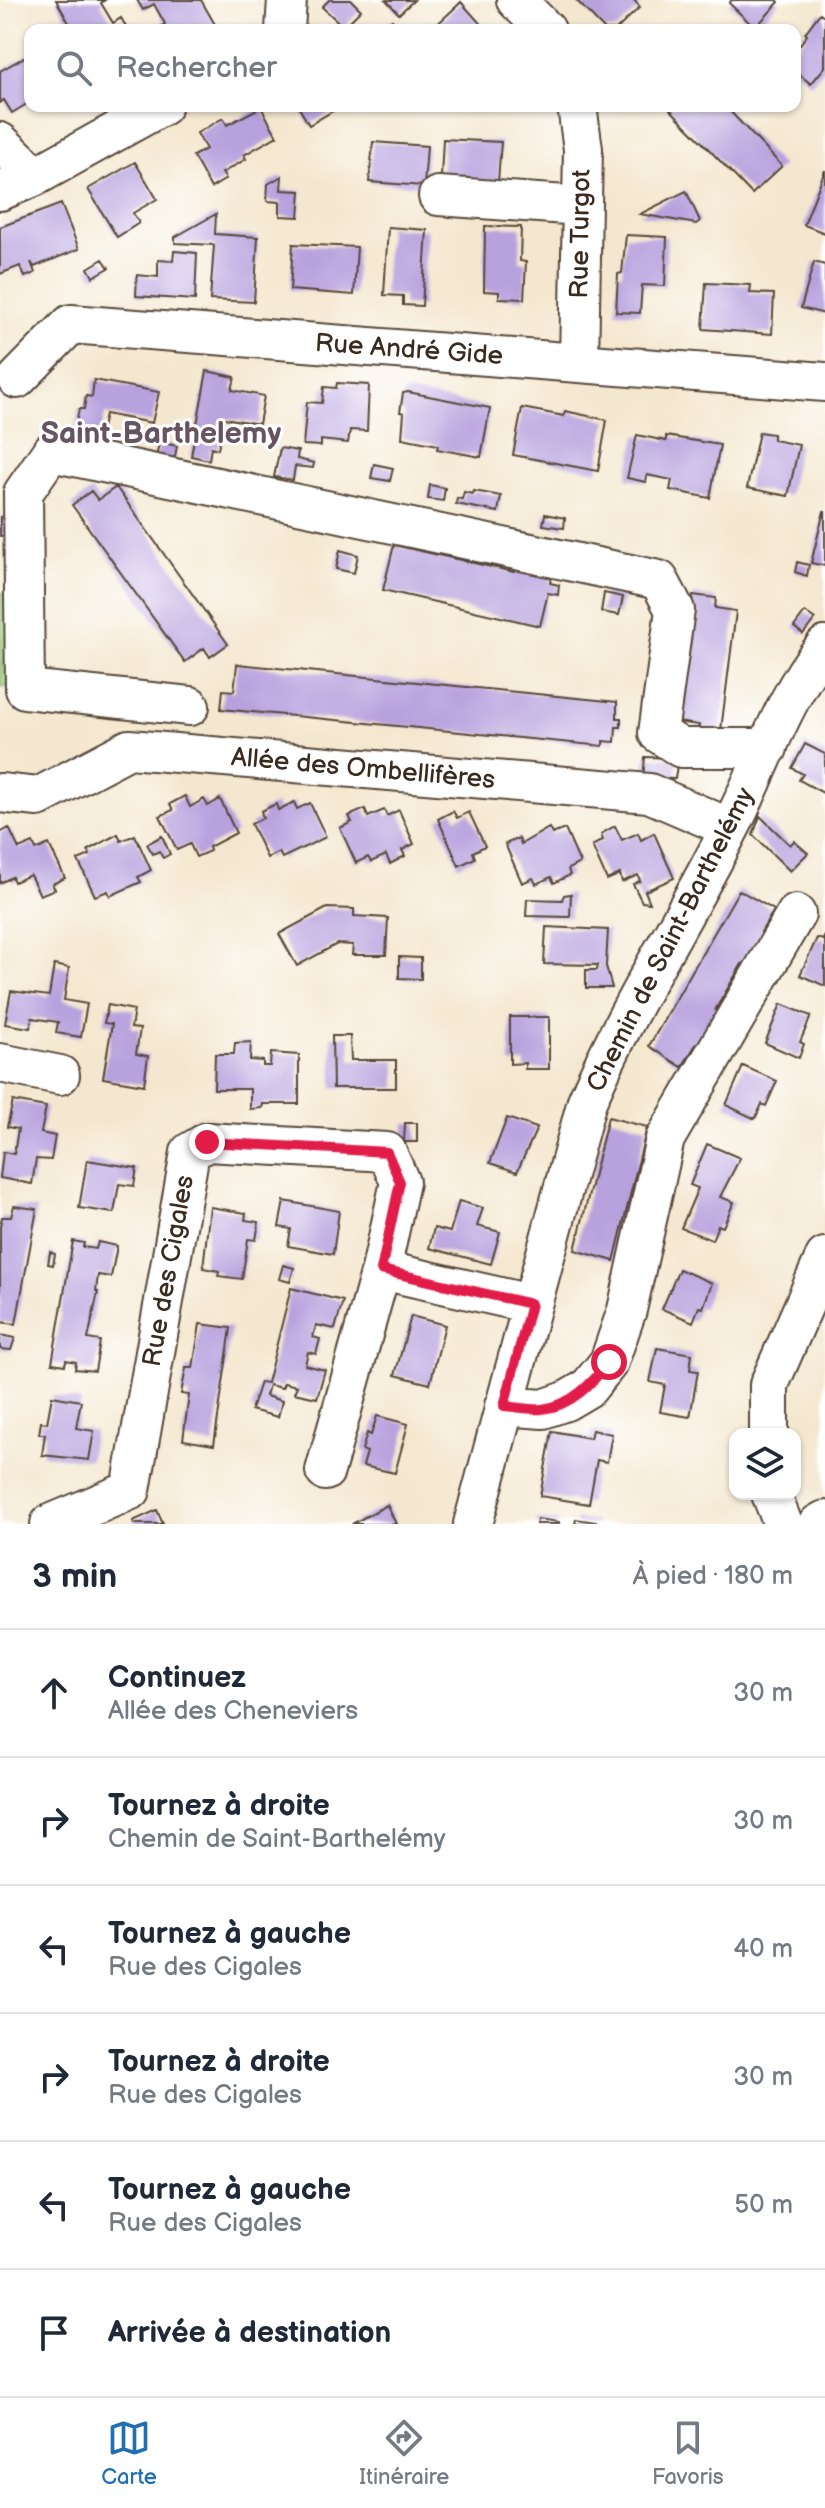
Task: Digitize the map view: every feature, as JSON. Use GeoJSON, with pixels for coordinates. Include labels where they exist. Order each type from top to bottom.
{"type":"FeatureCollection","features":[{"type":"Feature","properties":{"kind":"street"},"geometry":{"type":"LineString","coordinates":[[285,24],[287,0]]}},
{"type":"Feature","properties":{"kind":"street"},"geometry":{"type":"LineString","coordinates":[[516,0],[540,24]]}},
{"type":"Feature","properties":{"kind":"street"},"geometry":{"type":"LineString","coordinates":[[0,191],[36,176],[151,112]]}},
{"type":"Feature","properties":{"kind":"street","name":"Rue Turgot"},"geometry":{"type":"LineString","coordinates":[[578,112],[583,149],[579,363]]}},
{"type":"Feature","properties":{"kind":"street"},"geometry":{"type":"LineString","coordinates":[[0,142],[36,176]]}},
{"type":"Feature","properties":{"kind":"street"},"geometry":{"type":"LineString","coordinates":[[438,196],[581,206]]}},
{"type":"Feature","properties":{"kind":"street","name":"Rue André Gide"},"geometry":{"type":"LineString","coordinates":[[17,379],[71,324],[825,382]]}},
{"type":"Feature","properties":{"kind":"street"},"geometry":{"type":"LineString","coordinates":[[190,706],[25,689],[23,493],[51,452],[659,580],[675,610],[658,733],[681,748],[768,748]]}},
{"type":"Feature","properties":{"kind":"street","name":"Chemin de Saint-Barthelémy"},"geometry":{"type":"LineString","coordinates":[[473,1524],[587,1101],[612,1046],[730,828],[798,683],[825,646]]}},
{"type":"Feature","properties":{"kind":"street","name":"Allée des Ombellifères"},"geometry":{"type":"LineString","coordinates":[[0,793],[38,797],[129,749],[649,793],[730,828]]}},
{"type":"Feature","properties":{"kind":"street"},"geometry":{"type":"LineString","coordinates":[[504,1406],[543,1409],[566,1401],[588,1388],[609,1362],[627,1310],[665,1139],[796,914]]}},
{"type":"Feature","properties":{"kind":"street"},"geometry":{"type":"LineString","coordinates":[[0,1063],[60,1075]]}},
{"type":"Feature","properties":{"kind":"street","name":"Rue des Cigales"},"geometry":{"type":"LineString","coordinates":[[50,1524],[131,1490],[190,1152],[207,1142],[387,1152],[400,1182],[381,1270]]}},
{"type":"Feature","properties":{"kind":"street"},"geometry":{"type":"LineString","coordinates":[[769,1428],[769,1385],[825,1257]]}},
{"type":"Feature","properties":{"kind":"street"},"geometry":{"type":"LineString","coordinates":[[325,1471],[381,1270],[531,1304]]}},
{"type":"Feature","properties":{"kind":"street"},"geometry":{"type":"LineString","coordinates":[[773,1500],[783,1524]]}},
{"type":"Feature","properties":{"kind":"street"},"geometry":{"type":"LineString","coordinates":[[818,1524],[825,1520]]}},
{"type":"Feature","properties":{"kind":"green space"},"geometry":{"type":"Polygon","coordinates":[[[0,593],[24,596],[25,689],[0,686],[0,593]]]}},
{"type":"Feature","properties":{"kind":"building"},"geometry":{"type":"Polygon","coordinates":[[[56,0],[105,0],[101,3],[113,23],[121,18],[124,24],[70,24],[56,0]]]}},
{"type":"Feature","properties":{"kind":"building"},"geometry":{"type":"Polygon","coordinates":[[[137,0],[201,0],[215,24],[165,24],[154,4],[143,10],[137,0]]]}},
{"type":"Feature","properties":{"kind":"building"},"geometry":{"type":"Polygon","coordinates":[[[329,0],[351,0],[361,10],[347,24],[341,24],[322,7],[329,0]]]}},
{"type":"Feature","properties":{"kind":"building"},"geometry":{"type":"Polygon","coordinates":[[[386,0],[414,0],[399,14],[386,0]]]}},
{"type":"Feature","properties":{"kind":"building"},"geometry":{"type":"Polygon","coordinates":[[[576,0],[634,0],[640,7],[622,24],[599,24],[576,0]]]}},
{"type":"Feature","properties":{"kind":"building"},"geometry":{"type":"Polygon","coordinates":[[[732,0],[779,2],[759,24],[751,24],[729,3],[732,0]]]}},
{"type":"Feature","properties":{"kind":"building"},"geometry":{"type":"Polygon","coordinates":[[[461,2],[481,24],[438,24],[461,2]]]}},
{"type":"Feature","properties":{"kind":"building"},"geometry":{"type":"Polygon","coordinates":[[[820,13],[825,17],[825,67],[811,84],[801,76],[801,43],[807,35],[805,33],[820,13]]]}},
{"type":"Feature","properties":{"kind":"building"},"geometry":{"type":"Polygon","coordinates":[[[24,57],[24,106],[12,113],[4,100],[0,103],[0,71],[24,57]]]}},
{"type":"Feature","properties":{"kind":"building"},"geometry":{"type":"Polygon","coordinates":[[[252,112],[264,112],[277,136],[244,155],[246,159],[222,173],[226,179],[211,188],[193,156],[206,149],[197,133],[223,118],[227,125],[252,112]]]}},
{"type":"Feature","properties":{"kind":"building"},"geometry":{"type":"Polygon","coordinates":[[[301,112],[331,112],[309,125],[301,112]]]}},
{"type":"Feature","properties":{"kind":"building"},"geometry":{"type":"Polygon","coordinates":[[[673,112],[731,112],[782,166],[752,194],[673,112]]]}},
{"type":"Feature","properties":{"kind":"building"},"geometry":{"type":"Polygon","coordinates":[[[443,139],[501,142],[498,182],[441,178],[443,139]]]}},
{"type":"Feature","properties":{"kind":"building"},"geometry":{"type":"Polygon","coordinates":[[[373,142],[427,146],[424,186],[369,182],[373,142]]]}},
{"type":"Feature","properties":{"kind":"building"},"geometry":{"type":"Polygon","coordinates":[[[135,162],[157,199],[133,213],[139,223],[117,237],[88,189],[135,162]]]}},
{"type":"Feature","properties":{"kind":"building"},"geometry":{"type":"Polygon","coordinates":[[[825,170],[825,233],[804,225],[825,170]]]}},
{"type":"Feature","properties":{"kind":"building"},"geometry":{"type":"Polygon","coordinates":[[[282,176],[281,190],[301,191],[299,217],[280,216],[280,202],[267,201],[268,184],[282,176]]]}},
{"type":"Feature","properties":{"kind":"building"},"geometry":{"type":"Polygon","coordinates":[[[686,191],[700,221],[696,224],[640,214],[686,191]]]}},
{"type":"Feature","properties":{"kind":"building"},"geometry":{"type":"Polygon","coordinates":[[[61,204],[79,249],[34,267],[31,262],[35,273],[25,277],[20,266],[0,274],[0,227],[61,204]]]}},
{"type":"Feature","properties":{"kind":"building"},"geometry":{"type":"Polygon","coordinates":[[[216,214],[215,234],[258,237],[254,302],[210,300],[214,245],[175,243],[175,237],[216,214]]]}},
{"type":"Feature","properties":{"kind":"building"},"geometry":{"type":"Polygon","coordinates":[[[485,226],[521,227],[520,261],[526,262],[524,299],[499,298],[499,292],[484,291],[485,226]]]}},
{"type":"Feature","properties":{"kind":"building"},"geometry":{"type":"Polygon","coordinates":[[[388,227],[427,230],[422,306],[403,305],[403,296],[384,295],[388,227]]]}},
{"type":"Feature","properties":{"kind":"building"},"geometry":{"type":"Polygon","coordinates":[[[626,235],[667,237],[665,286],[642,285],[640,313],[616,312],[618,274],[622,273],[626,235]]]}},
{"type":"Feature","properties":{"kind":"building"},"geometry":{"type":"Polygon","coordinates":[[[293,244],[357,247],[354,295],[290,290],[293,244]]]}},
{"type":"Feature","properties":{"kind":"building"},"geometry":{"type":"Polygon","coordinates":[[[174,251],[197,253],[195,300],[136,296],[137,275],[158,277],[158,260],[173,261],[174,251]]]}},
{"type":"Feature","properties":{"kind":"building"},"geometry":{"type":"Polygon","coordinates":[[[103,259],[109,268],[93,277],[88,268],[103,259]]]}},
{"type":"Feature","properties":{"kind":"building"},"geometry":{"type":"Polygon","coordinates":[[[814,262],[825,265],[825,314],[801,308],[814,262]]]}},
{"type":"Feature","properties":{"kind":"building"},"geometry":{"type":"Polygon","coordinates":[[[706,283],[751,285],[750,293],[774,294],[772,334],[703,329],[706,283]]]}},
{"type":"Feature","properties":{"kind":"building"},"geometry":{"type":"Polygon","coordinates":[[[207,371],[235,377],[232,390],[264,396],[259,424],[224,418],[218,449],[211,447],[209,460],[191,456],[207,371]]]}},
{"type":"Feature","properties":{"kind":"building"},"geometry":{"type":"Polygon","coordinates":[[[94,380],[159,392],[152,423],[105,414],[100,438],[74,433],[79,409],[84,409],[86,396],[92,397],[94,380]]]}},
{"type":"Feature","properties":{"kind":"building"},"geometry":{"type":"Polygon","coordinates":[[[337,383],[369,385],[367,431],[350,430],[348,443],[321,440],[321,446],[303,445],[307,402],[322,403],[324,387],[336,388],[337,383]]]}},
{"type":"Feature","properties":{"kind":"building"},"geometry":{"type":"Polygon","coordinates":[[[403,393],[490,408],[481,457],[437,449],[438,445],[402,438],[404,413],[400,412],[403,393]]]}},
{"type":"Feature","properties":{"kind":"building"},"geometry":{"type":"Polygon","coordinates":[[[522,408],[564,416],[565,411],[607,420],[598,471],[513,455],[522,408]]]}},
{"type":"Feature","properties":{"kind":"building"},"geometry":{"type":"Polygon","coordinates":[[[759,432],[773,434],[773,440],[799,445],[788,496],[747,488],[759,432]]]}},
{"type":"Feature","properties":{"kind":"building"},"geometry":{"type":"Polygon","coordinates":[[[637,435],[666,441],[666,436],[720,445],[710,498],[670,490],[672,480],[647,475],[646,482],[627,478],[637,435]]]}},
{"type":"Feature","properties":{"kind":"building"},"geometry":{"type":"Polygon","coordinates":[[[159,442],[177,446],[173,467],[155,464],[159,442]]]}},
{"type":"Feature","properties":{"kind":"building"},"geometry":{"type":"Polygon","coordinates":[[[280,448],[298,451],[297,459],[314,463],[313,468],[295,466],[293,480],[274,477],[280,448]]]}},
{"type":"Feature","properties":{"kind":"building"},"geometry":{"type":"Polygon","coordinates":[[[374,464],[393,468],[390,481],[371,478],[374,464]]]}},
{"type":"Feature","properties":{"kind":"building"},"geometry":{"type":"Polygon","coordinates":[[[430,485],[445,488],[443,501],[428,499],[430,485]]]}},
{"type":"Feature","properties":{"kind":"building"},"geometry":{"type":"Polygon","coordinates":[[[116,487],[228,644],[210,657],[204,648],[185,662],[72,505],[91,491],[98,500],[116,487]]]}},
{"type":"Feature","properties":{"kind":"building"},"geometry":{"type":"Polygon","coordinates":[[[474,491],[501,496],[498,512],[456,504],[457,498],[462,499],[464,492],[473,494],[474,491]]]}},
{"type":"Feature","properties":{"kind":"building"},"geometry":{"type":"Polygon","coordinates":[[[825,511],[825,566],[811,563],[825,511]]]}},
{"type":"Feature","properties":{"kind":"building"},"geometry":{"type":"Polygon","coordinates":[[[545,514],[565,518],[564,528],[543,525],[545,514]]]}},
{"type":"Feature","properties":{"kind":"building"},"geometry":{"type":"Polygon","coordinates":[[[7,516],[7,536],[0,536],[0,517],[7,516]]]}},
{"type":"Feature","properties":{"kind":"building"},"geometry":{"type":"Polygon","coordinates":[[[394,545],[514,572],[519,556],[554,564],[550,583],[559,585],[558,595],[548,593],[540,626],[383,590],[394,545]]]}},
{"type":"Feature","properties":{"kind":"building"},"geometry":{"type":"Polygon","coordinates":[[[340,550],[358,555],[354,573],[336,569],[340,550]]]}},
{"type":"Feature","properties":{"kind":"building"},"geometry":{"type":"Polygon","coordinates":[[[797,562],[809,565],[807,576],[795,572],[797,562]]]}},
{"type":"Feature","properties":{"kind":"building"},"geometry":{"type":"Polygon","coordinates":[[[604,593],[623,597],[619,615],[601,612],[604,593]]]}},
{"type":"Feature","properties":{"kind":"building"},"geometry":{"type":"Polygon","coordinates":[[[693,595],[716,598],[715,608],[736,611],[720,738],[698,735],[699,725],[677,722],[693,595]]]}},
{"type":"Feature","properties":{"kind":"building"},"geometry":{"type":"Polygon","coordinates":[[[805,612],[815,619],[803,634],[794,627],[805,612]]]}},
{"type":"Feature","properties":{"kind":"building"},"geometry":{"type":"Polygon","coordinates":[[[237,664],[617,702],[617,718],[621,718],[621,727],[616,727],[615,742],[603,741],[603,746],[221,709],[223,690],[234,691],[237,664]]]}},
{"type":"Feature","properties":{"kind":"building"},"geometry":{"type":"Polygon","coordinates":[[[805,744],[825,754],[825,794],[799,780],[803,774],[792,768],[805,744]]]}},
{"type":"Feature","properties":{"kind":"building"},"geometry":{"type":"Polygon","coordinates":[[[645,757],[678,758],[675,779],[643,778],[645,757]]]}},
{"type":"Feature","properties":{"kind":"building"},"geometry":{"type":"Polygon","coordinates":[[[185,796],[190,807],[204,799],[208,806],[220,799],[236,833],[196,857],[190,844],[177,850],[160,816],[173,810],[170,804],[185,796]]]}},
{"type":"Feature","properties":{"kind":"building"},"geometry":{"type":"Polygon","coordinates":[[[294,802],[297,809],[310,803],[326,837],[282,858],[279,852],[267,858],[251,824],[263,818],[261,811],[276,804],[278,810],[294,802]]]}},
{"type":"Feature","properties":{"kind":"building"},"geometry":{"type":"Polygon","coordinates":[[[365,809],[368,817],[384,810],[387,816],[399,810],[414,844],[402,850],[405,856],[390,864],[386,855],[371,862],[368,857],[356,863],[340,828],[352,822],[349,816],[365,809]]]}},
{"type":"Feature","properties":{"kind":"building"},"geometry":{"type":"Polygon","coordinates":[[[453,811],[457,818],[469,812],[485,846],[473,852],[475,858],[459,866],[438,819],[453,811]]]}},
{"type":"Feature","properties":{"kind":"building"},"geometry":{"type":"Polygon","coordinates":[[[760,816],[790,845],[794,841],[808,853],[790,871],[753,835],[760,816]]]}},
{"type":"Feature","properties":{"kind":"building"},"geometry":{"type":"Polygon","coordinates":[[[615,826],[622,840],[638,833],[641,840],[654,833],[674,878],[645,891],[650,903],[642,902],[633,884],[640,881],[638,875],[622,882],[620,874],[607,880],[592,846],[603,840],[601,834],[615,826]]]}},
{"type":"Feature","properties":{"kind":"building"},"geometry":{"type":"Polygon","coordinates":[[[9,828],[19,849],[33,843],[36,850],[49,844],[65,878],[52,884],[55,889],[40,895],[30,875],[14,882],[12,877],[0,883],[0,833],[9,828]]]}},
{"type":"Feature","properties":{"kind":"building"},"geometry":{"type":"Polygon","coordinates":[[[549,828],[552,834],[565,829],[580,863],[568,869],[570,875],[554,883],[551,877],[536,884],[533,878],[522,883],[505,844],[519,838],[521,844],[549,828]]]}},
{"type":"Feature","properties":{"kind":"building"},"geometry":{"type":"Polygon","coordinates":[[[118,834],[121,841],[135,835],[151,870],[138,877],[141,882],[110,896],[108,891],[95,896],[78,860],[90,855],[88,850],[118,834]]]}},
{"type":"Feature","properties":{"kind":"building"},"geometry":{"type":"Polygon","coordinates":[[[162,836],[170,854],[163,858],[159,851],[153,854],[147,844],[162,836]]]}},
{"type":"Feature","properties":{"kind":"building"},"geometry":{"type":"Polygon","coordinates":[[[739,890],[774,910],[761,932],[765,934],[746,966],[742,964],[715,1010],[720,1012],[701,1044],[697,1043],[682,1067],[649,1046],[739,890]]]}},
{"type":"Feature","properties":{"kind":"building"},"geometry":{"type":"Polygon","coordinates":[[[571,894],[570,917],[526,916],[527,899],[562,900],[564,895],[571,894]]]}},
{"type":"Feature","properties":{"kind":"building"},"geometry":{"type":"Polygon","coordinates":[[[327,908],[354,909],[354,916],[388,918],[386,955],[352,955],[353,945],[337,944],[297,966],[279,934],[327,908]]]}},
{"type":"Feature","properties":{"kind":"building"},"geometry":{"type":"Polygon","coordinates":[[[546,927],[608,930],[606,966],[612,988],[586,988],[586,970],[597,970],[598,965],[544,964],[546,927]]]}},
{"type":"Feature","properties":{"kind":"building"},"geometry":{"type":"Polygon","coordinates":[[[825,935],[825,986],[800,975],[817,938],[823,940],[825,935]]]}},
{"type":"Feature","properties":{"kind":"building"},"geometry":{"type":"Polygon","coordinates":[[[399,957],[421,958],[421,979],[399,978],[399,957]]]}},
{"type":"Feature","properties":{"kind":"building"},"geometry":{"type":"Polygon","coordinates":[[[54,965],[69,968],[64,1000],[87,1004],[81,1037],[56,1033],[58,1022],[32,1018],[30,1028],[5,1024],[11,991],[49,996],[54,965]]]}},
{"type":"Feature","properties":{"kind":"building"},"geometry":{"type":"Polygon","coordinates":[[[781,1004],[811,1016],[800,1042],[804,1044],[799,1058],[765,1043],[781,1004]]]}},
{"type":"Feature","properties":{"kind":"building"},"geometry":{"type":"Polygon","coordinates":[[[108,1005],[134,1010],[131,1028],[140,1029],[136,1054],[148,1056],[144,1085],[103,1078],[112,1024],[104,1023],[108,1005]]]}},
{"type":"Feature","properties":{"kind":"building"},"geometry":{"type":"Polygon","coordinates":[[[510,1017],[549,1017],[549,1069],[525,1069],[525,1063],[510,1064],[510,1017]]]}},
{"type":"Feature","properties":{"kind":"building"},"geometry":{"type":"Polygon","coordinates":[[[332,1036],[350,1036],[351,1060],[396,1060],[396,1088],[333,1088],[332,1036]]]}},
{"type":"Feature","properties":{"kind":"building"},"geometry":{"type":"Polygon","coordinates":[[[251,1042],[250,1060],[263,1061],[263,1066],[270,1066],[271,1053],[299,1055],[299,1104],[263,1104],[262,1108],[250,1109],[250,1089],[214,1089],[215,1054],[234,1054],[235,1043],[251,1042]]]}},
{"type":"Feature","properties":{"kind":"building"},"geometry":{"type":"Polygon","coordinates":[[[743,1066],[777,1081],[766,1106],[762,1104],[755,1119],[726,1105],[743,1066]]]}},
{"type":"Feature","properties":{"kind":"building"},"geometry":{"type":"Polygon","coordinates":[[[13,1101],[46,1107],[41,1133],[55,1136],[51,1160],[36,1159],[32,1184],[0,1178],[3,1152],[14,1154],[18,1129],[7,1127],[13,1101]]]}},
{"type":"Feature","properties":{"kind":"building"},"geometry":{"type":"Polygon","coordinates":[[[608,1117],[647,1127],[614,1261],[575,1250],[608,1117]]]}},
{"type":"Feature","properties":{"kind":"building"},"geometry":{"type":"Polygon","coordinates":[[[507,1118],[537,1128],[517,1172],[490,1163],[507,1118]]]}},
{"type":"Feature","properties":{"kind":"building"},"geometry":{"type":"Polygon","coordinates":[[[405,1123],[417,1123],[417,1142],[404,1142],[405,1123]]]}},
{"type":"Feature","properties":{"kind":"building"},"geometry":{"type":"Polygon","coordinates":[[[707,1144],[740,1158],[720,1197],[734,1202],[723,1227],[718,1225],[712,1240],[681,1228],[698,1188],[690,1185],[707,1144]]]}},
{"type":"Feature","properties":{"kind":"building"},"geometry":{"type":"Polygon","coordinates":[[[87,1160],[137,1168],[134,1186],[119,1184],[114,1213],[79,1208],[87,1160]]]}},
{"type":"Feature","properties":{"kind":"building"},"geometry":{"type":"Polygon","coordinates":[[[284,1201],[339,1211],[333,1254],[288,1246],[291,1229],[279,1227],[284,1201]]]}},
{"type":"Feature","properties":{"kind":"building"},"geometry":{"type":"Polygon","coordinates":[[[459,1201],[483,1208],[477,1226],[500,1232],[491,1264],[429,1248],[434,1228],[450,1232],[459,1201]]]}},
{"type":"Feature","properties":{"kind":"building"},"geometry":{"type":"Polygon","coordinates":[[[14,1206],[37,1209],[16,1324],[0,1322],[0,1226],[2,1217],[11,1217],[14,1206]]]}},
{"type":"Feature","properties":{"kind":"building"},"geometry":{"type":"Polygon","coordinates":[[[210,1207],[246,1213],[245,1220],[259,1222],[256,1240],[248,1239],[242,1279],[218,1276],[219,1271],[203,1268],[210,1207]]]}},
{"type":"Feature","properties":{"kind":"building"},"geometry":{"type":"Polygon","coordinates":[[[73,1241],[96,1249],[98,1242],[117,1246],[111,1277],[98,1275],[98,1292],[88,1339],[100,1341],[95,1371],[75,1369],[76,1362],[66,1360],[65,1365],[52,1363],[73,1241]]]}},
{"type":"Feature","properties":{"kind":"building"},"geometry":{"type":"Polygon","coordinates":[[[50,1252],[55,1254],[53,1265],[48,1264],[50,1252]]]}},
{"type":"Feature","properties":{"kind":"building"},"geometry":{"type":"Polygon","coordinates":[[[283,1265],[294,1268],[290,1282],[279,1279],[283,1265]]]}},
{"type":"Feature","properties":{"kind":"building"},"geometry":{"type":"Polygon","coordinates":[[[679,1269],[712,1283],[703,1308],[699,1307],[693,1322],[662,1309],[679,1269]]]}},
{"type":"Feature","properties":{"kind":"building"},"geometry":{"type":"Polygon","coordinates":[[[291,1288],[343,1301],[335,1329],[316,1325],[313,1337],[320,1339],[316,1354],[308,1352],[305,1365],[325,1370],[317,1398],[294,1393],[297,1386],[284,1383],[282,1388],[269,1385],[266,1396],[282,1401],[278,1417],[251,1410],[260,1382],[267,1383],[291,1288]]]}},
{"type":"Feature","properties":{"kind":"building"},"geometry":{"type":"Polygon","coordinates":[[[411,1316],[445,1325],[430,1384],[395,1375],[411,1316]]]}},
{"type":"Feature","properties":{"kind":"building"},"geometry":{"type":"Polygon","coordinates":[[[200,1324],[231,1328],[214,1445],[183,1440],[189,1395],[181,1394],[186,1368],[193,1368],[200,1324]]]}},
{"type":"Feature","properties":{"kind":"building"},"geometry":{"type":"Polygon","coordinates":[[[0,1335],[15,1338],[11,1350],[0,1349],[0,1335]]]}},
{"type":"Feature","properties":{"kind":"building"},"geometry":{"type":"Polygon","coordinates":[[[657,1348],[692,1354],[690,1370],[698,1371],[690,1417],[660,1412],[665,1385],[650,1382],[657,1348]]]}},
{"type":"Feature","properties":{"kind":"building"},"geometry":{"type":"Polygon","coordinates":[[[52,1396],[81,1401],[76,1428],[94,1431],[89,1460],[42,1455],[45,1434],[39,1434],[41,1422],[47,1423],[52,1396]]]}},
{"type":"Feature","properties":{"kind":"building"},"geometry":{"type":"Polygon","coordinates":[[[377,1416],[408,1424],[395,1473],[363,1466],[367,1452],[362,1450],[377,1416]]]}},
{"type":"Feature","properties":{"kind":"building"},"geometry":{"type":"Polygon","coordinates":[[[592,1430],[612,1434],[607,1462],[597,1460],[589,1504],[540,1496],[552,1431],[590,1438],[592,1430]]]}},
{"type":"Feature","properties":{"kind":"building"},"geometry":{"type":"Polygon","coordinates":[[[387,1505],[396,1524],[352,1524],[387,1505]]]}},
{"type":"Feature","properties":{"kind":"building"},"geometry":{"type":"Polygon","coordinates":[[[157,1510],[163,1524],[134,1524],[133,1521],[157,1510]]]}},
{"type":"Feature","properties":{"kind":"building"},"geometry":{"type":"Polygon","coordinates":[[[537,1519],[559,1522],[559,1524],[536,1524],[537,1519]]]}},
{"type":"Feature","properties":{"kind":"building"},"geometry":{"type":"Polygon","coordinates":[[[576,1519],[596,1522],[596,1524],[575,1524],[576,1519]]]}},
{"type":"Feature","properties":{"kind":"district","name":"Saint-Barthelemy"},"geometry":{"type":"Point","coordinates":[161,434]}},
{"type":"Feature","properties":{"kind":"route"},"geometry":{"type":"LineString","coordinates":[[207,1142],[387,1152],[400,1182],[381,1270],[531,1304],[504,1406],[543,1409],[566,1401],[588,1388],[609,1362]]}}]}
